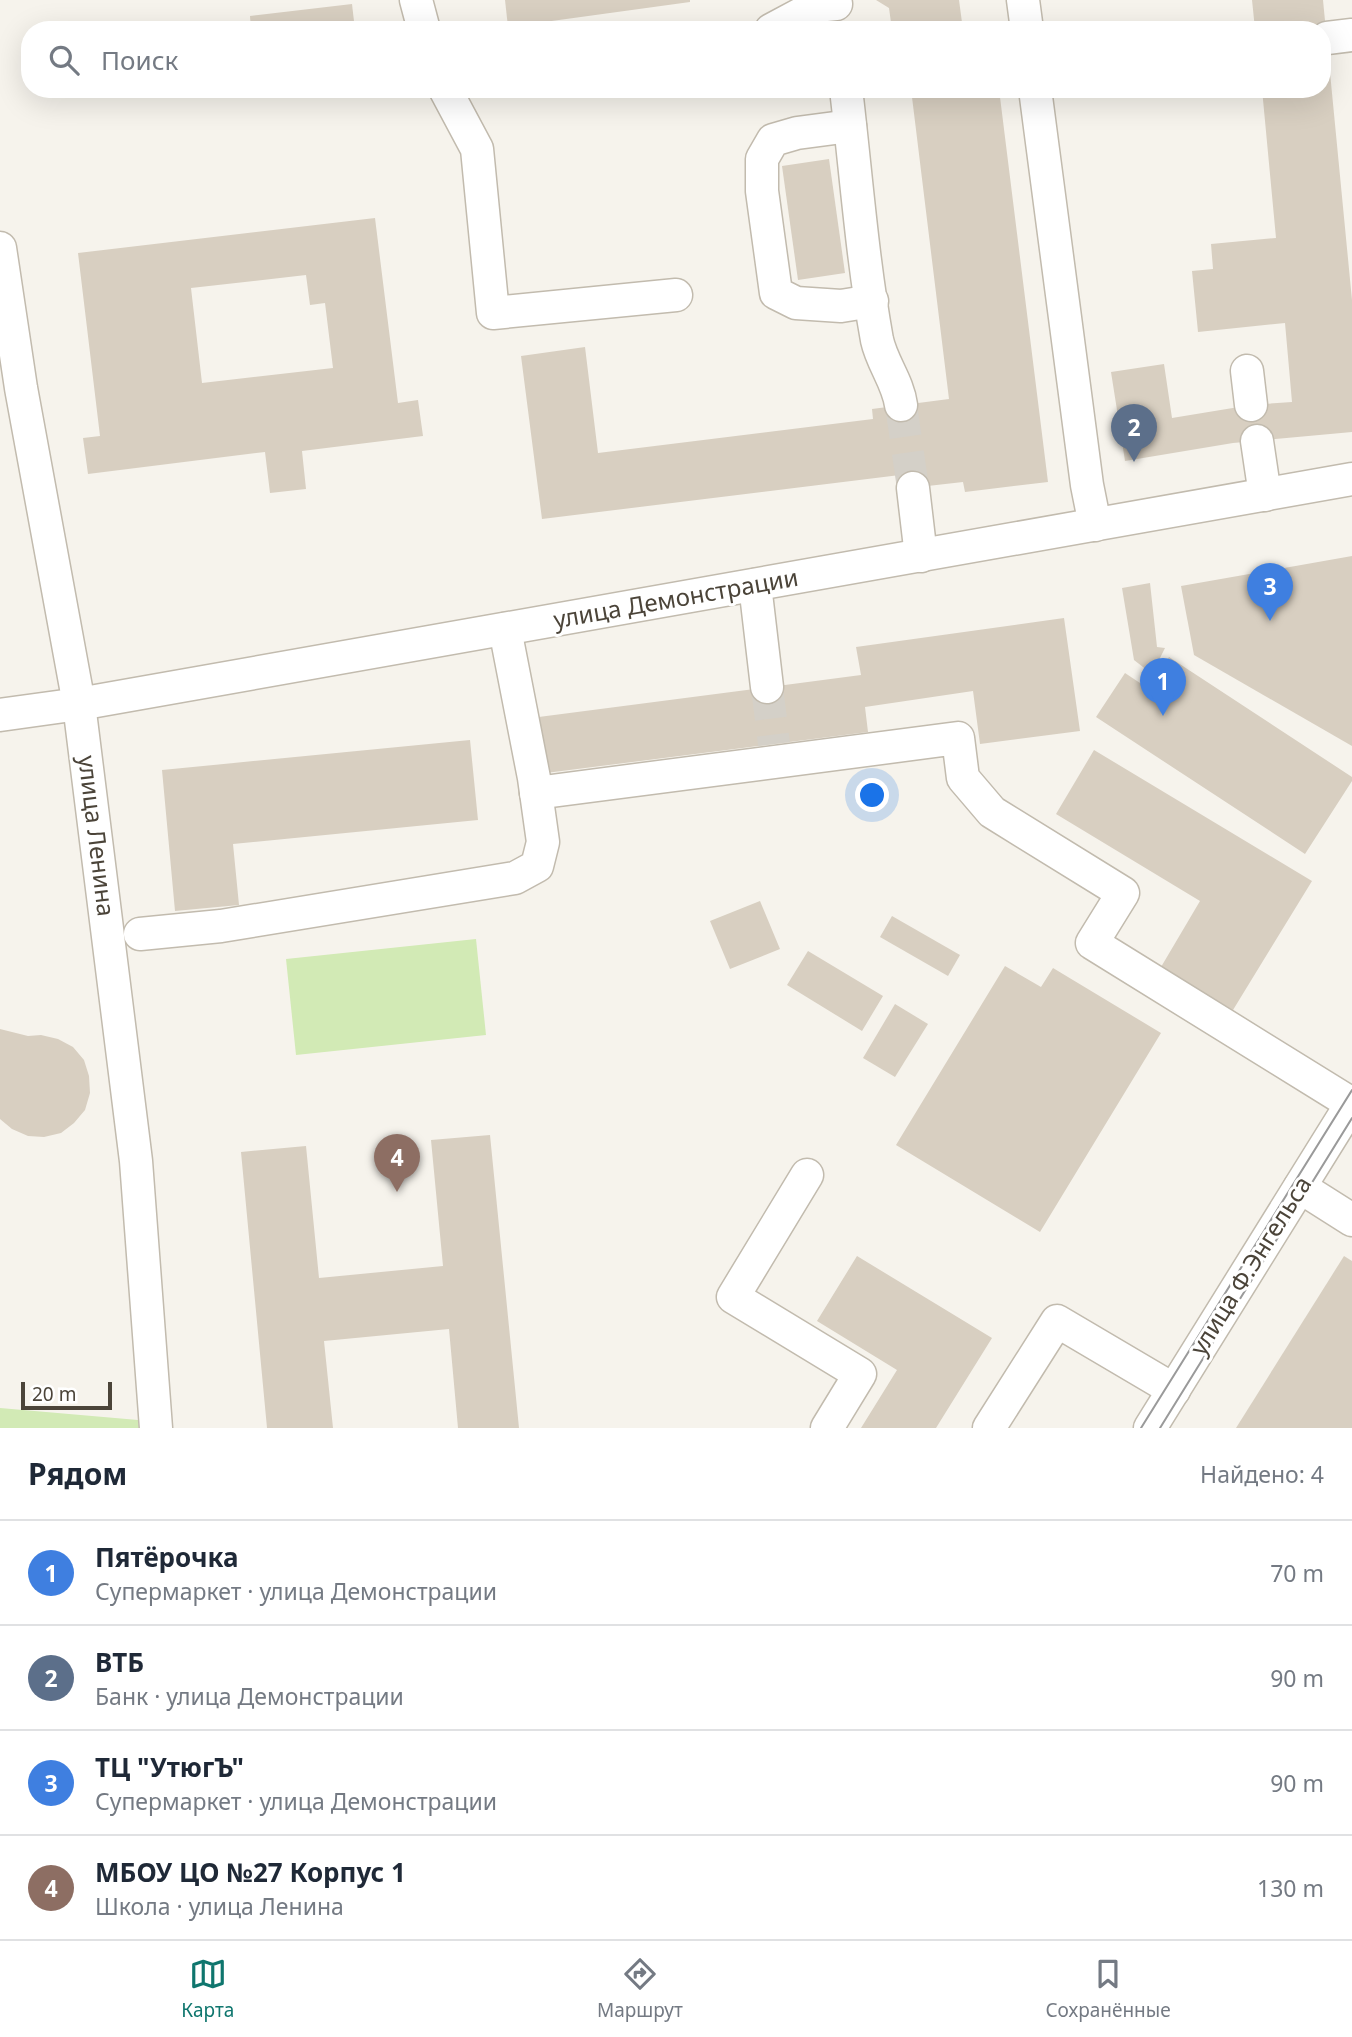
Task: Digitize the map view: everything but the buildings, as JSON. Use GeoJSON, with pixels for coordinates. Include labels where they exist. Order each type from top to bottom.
{"type":"FeatureCollection","features":[{"type":"Feature","properties":{"kind":"street"},"geometry":{"type":"LineString","coordinates":[[416,0],[422,21]]}},
{"type":"Feature","properties":{"kind":"street"},"geometry":{"type":"LineString","coordinates":[[1023,0],[1026,21]]}},
{"type":"Feature","properties":{"kind":"street"},"geometry":{"type":"LineString","coordinates":[[788,21],[816,6],[837,11]]}},
{"type":"Feature","properties":{"kind":"street"},"geometry":{"type":"LineString","coordinates":[[450,98],[477,149],[493,313],[676,295]]}},
{"type":"Feature","properties":{"kind":"street"},"geometry":{"type":"LineString","coordinates":[[847,98],[878,344],[900,394],[901,405]]}},
{"type":"Feature","properties":{"kind":"street"},"geometry":{"type":"LineString","coordinates":[[1036,98],[1087,485],[1095,525]]}},
{"type":"Feature","properties":{"kind":"street"},"geometry":{"type":"LineString","coordinates":[[850,126],[797,133],[773,140],[762,159],[764,203],[776,293],[796,303],[841,306],[872,301]]}},
{"type":"Feature","properties":{"kind":"street","name":"улица Ленина"},"geometry":{"type":"LineString","coordinates":[[0,248],[10,389],[79,704],[136,1161],[156,1428]]}},
{"type":"Feature","properties":{"kind":"street"},"geometry":{"type":"LineString","coordinates":[[1247,371],[1251,405]]}},
{"type":"Feature","properties":{"kind":"street"},"geometry":{"type":"LineString","coordinates":[[1257,441],[1265,495]]}},
{"type":"Feature","properties":{"kind":"street","name":"улица Демонстрации"},"geometry":{"type":"LineString","coordinates":[[0,715],[79,704],[1352,480]]}},
{"type":"Feature","properties":{"kind":"street"},"geometry":{"type":"LineString","coordinates":[[912,488],[922,556]]}},
{"type":"Feature","properties":{"kind":"street"},"geometry":{"type":"LineString","coordinates":[[755,585],[767,687]]}},
{"type":"Feature","properties":{"kind":"street"},"geometry":{"type":"LineString","coordinates":[[140,934],[221,926],[515,878],[537,866],[543,842],[505,629]]}},
{"type":"Feature","properties":{"kind":"street"},"geometry":{"type":"LineString","coordinates":[[536,793],[775,753],[958,738],[963,778],[992,812],[1123,893],[1092,943],[1349,1114]]}},
{"type":"Feature","properties":{"kind":"street","name":"улица Ф.Энгельса"},"geometry":{"type":"LineString","coordinates":[[1150,1428],[1300,1187],[1349,1114]]}},
{"type":"Feature","properties":{"kind":"street"},"geometry":{"type":"LineString","coordinates":[[807,1175],[733,1297],[860,1374],[827,1428]]}},
{"type":"Feature","properties":{"kind":"street"},"geometry":{"type":"LineString","coordinates":[[1300,1187],[1352,1220]]}},
{"type":"Feature","properties":{"kind":"street"},"geometry":{"type":"LineString","coordinates":[[989,1428],[1058,1321],[1174,1390]]}},
{"type":"Feature","properties":{"kind":"green space"},"geometry":{"type":"Polygon","coordinates":[[[476,939],[486,1035],[296,1055],[286,959],[476,939]]]}},
{"type":"Feature","properties":{"kind":"green space"},"geometry":{"type":"Polygon","coordinates":[[[0,1408],[138,1420],[139,1428],[0,1428],[0,1408]]]}},
{"type":"Feature","properties":{"kind":"tunnel"},"geometry":{"type":"LineString","coordinates":[[901,405],[913,488]]}},
{"type":"Feature","properties":{"kind":"tunnel"},"geometry":{"type":"LineString","coordinates":[[767,687],[774,744]]}},
{"type":"Feature","properties":{"kind":"tram line"},"geometry":{"type":"LineString","coordinates":[[1141,1428],[1352,1090]]}},
{"type":"Feature","properties":{"kind":"tram line"},"geometry":{"type":"LineString","coordinates":[[1160,1428],[1352,1118]]}},
{"type":"Feature","properties":{"kind":"place","name":"ВТБ"},"geometry":{"type":"Point","coordinates":[1134,462]}},
{"type":"Feature","properties":{"kind":"place","name":"ТЦ \"УтюгЪ\""},"geometry":{"type":"Point","coordinates":[1270,621]}},
{"type":"Feature","properties":{"kind":"place","name":"Пятёрочка"},"geometry":{"type":"Point","coordinates":[1163,716]}},
{"type":"Feature","properties":{"kind":"place","name":"МБОУ ЦО №27 Корпус 1"},"geometry":{"type":"Point","coordinates":[397,1192]}}]}
